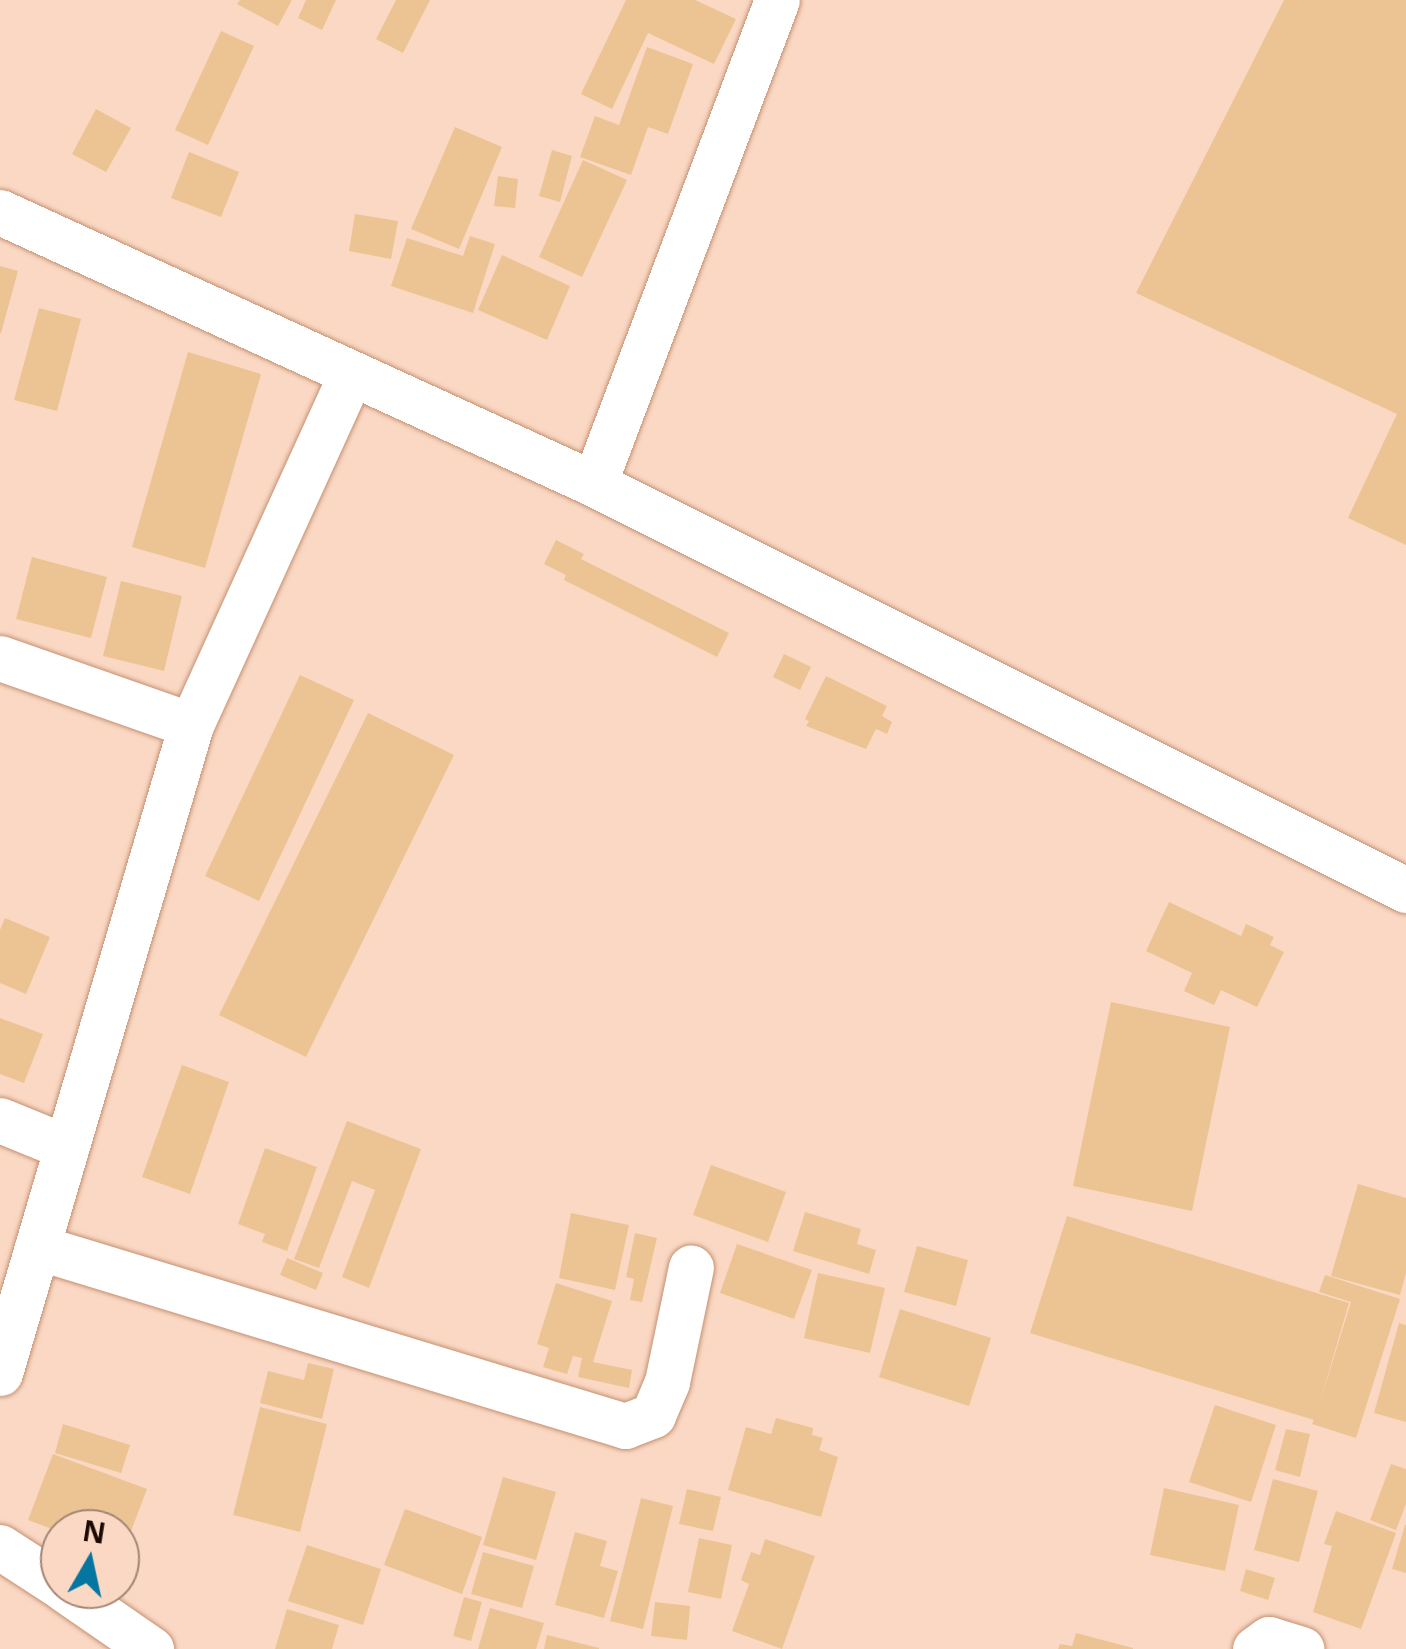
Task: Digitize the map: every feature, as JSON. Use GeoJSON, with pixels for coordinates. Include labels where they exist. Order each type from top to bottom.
{"type":"FeatureCollection","features":[{"type":"Feature","properties":{"kind":"street"},"geometry":{"type":"LineString","coordinates":[[594,484],[771,2]]}},
{"type":"Feature","properties":{"kind":"street"},"geometry":{"type":"LineString","coordinates":[[0,212],[594,484],[1406,890]]}},
{"type":"Feature","properties":{"kind":"street"},"geometry":{"type":"LineString","coordinates":[[0,1374],[191,725],[350,374]]}},
{"type":"Feature","properties":{"kind":"street"},"geometry":{"type":"LineString","coordinates":[[0,658],[191,725]]}},
{"type":"Feature","properties":{"kind":"street"},"geometry":{"type":"LineString","coordinates":[[0,1120],[66,1147]]}},
{"type":"Feature","properties":{"kind":"street"},"geometry":{"type":"LineString","coordinates":[[37,1247],[626,1426],[653,1414],[667,1382],[691,1268]]}},
{"type":"Feature","properties":{"kind":"street"},"geometry":{"type":"LineString","coordinates":[[0,1547],[40,1573]]}},
{"type":"Feature","properties":{"kind":"street"},"geometry":{"type":"LineString","coordinates":[[93,1609],[151,1649]]}},
{"type":"Feature","properties":{"kind":"street"},"geometry":{"type":"LineString","coordinates":[[1255,1649],[1270,1639],[1301,1649]]}},
{"type":"Feature","properties":{"kind":"building"},"geometry":{"type":"Polygon","coordinates":[[[240,0],[292,0],[278,26],[237,4],[240,0]]]}},
{"type":"Feature","properties":{"kind":"building"},"geometry":{"type":"Polygon","coordinates":[[[306,0],[336,0],[322,30],[298,18],[306,0]]]}},
{"type":"Feature","properties":{"kind":"building"},"geometry":{"type":"Polygon","coordinates":[[[396,0],[430,0],[403,53],[376,39],[396,0]]]}},
{"type":"Feature","properties":{"kind":"building"},"geometry":{"type":"Polygon","coordinates":[[[626,0],[695,0],[736,19],[714,64],[648,33],[612,109],[581,94],[626,0]]]}},
{"type":"Feature","properties":{"kind":"building"},"geometry":{"type":"Polygon","coordinates":[[[1284,0],[1406,0],[1406,545],[1348,518],[1397,414],[1136,293],[1284,0]]]}},
{"type":"Feature","properties":{"kind":"building"},"geometry":{"type":"Polygon","coordinates":[[[221,31],[254,46],[208,145],[175,130],[221,31]]]}},
{"type":"Feature","properties":{"kind":"building"},"geometry":{"type":"Polygon","coordinates":[[[647,47],[693,64],[668,134],[648,127],[631,175],[580,157],[595,116],[619,125],[647,47]]]}},
{"type":"Feature","properties":{"kind":"building"},"geometry":{"type":"Polygon","coordinates":[[[96,109],[131,128],[106,172],[72,154],[96,109]]]}},
{"type":"Feature","properties":{"kind":"building"},"geometry":{"type":"Polygon","coordinates":[[[455,127],[502,147],[459,249],[411,229],[455,127]]]}},
{"type":"Feature","properties":{"kind":"building"},"geometry":{"type":"Polygon","coordinates":[[[552,150],[572,156],[560,202],[539,196],[552,150]]]}},
{"type":"Feature","properties":{"kind":"building"},"geometry":{"type":"Polygon","coordinates":[[[189,152],[239,172],[221,217],[171,198],[189,152]]]}},
{"type":"Feature","properties":{"kind":"building"},"geometry":{"type":"Polygon","coordinates":[[[583,160],[627,180],[582,277],[539,257],[583,160]]]}},
{"type":"Feature","properties":{"kind":"building"},"geometry":{"type":"Polygon","coordinates":[[[498,176],[518,179],[515,208],[494,206],[498,176]]]}},
{"type":"Feature","properties":{"kind":"building"},"geometry":{"type":"Polygon","coordinates":[[[355,214],[398,221],[391,259],[349,251],[355,214]]]}},
{"type":"Feature","properties":{"kind":"building"},"geometry":{"type":"Polygon","coordinates":[[[470,236],[495,244],[473,313],[391,286],[407,238],[463,256],[470,236]]]}},
{"type":"Feature","properties":{"kind":"building"},"geometry":{"type":"Polygon","coordinates":[[[502,255],[570,286],[547,340],[478,310],[502,255]]]}},
{"type":"Feature","properties":{"kind":"building"},"geometry":{"type":"Polygon","coordinates":[[[0,266],[18,271],[1,333],[0,333],[0,266]]]}},
{"type":"Feature","properties":{"kind":"building"},"geometry":{"type":"Polygon","coordinates":[[[39,308],[81,319],[57,411],[14,400],[39,308]]]}},
{"type":"Feature","properties":{"kind":"building"},"geometry":{"type":"Polygon","coordinates":[[[188,352],[261,374],[205,568],[132,547],[188,352]]]}},
{"type":"Feature","properties":{"kind":"building"},"geometry":{"type":"Polygon","coordinates":[[[556,540],[584,554],[581,559],[729,633],[717,657],[564,580],[566,575],[544,564],[556,540]]]}},
{"type":"Feature","properties":{"kind":"building"},"geometry":{"type":"Polygon","coordinates":[[[32,557],[107,577],[91,638],[16,619],[32,557]]]}},
{"type":"Feature","properties":{"kind":"building"},"geometry":{"type":"Polygon","coordinates":[[[121,581],[182,596],[164,671],[103,656],[121,581]]]}},
{"type":"Feature","properties":{"kind":"building"},"geometry":{"type":"Polygon","coordinates":[[[784,654],[811,667],[800,690],[773,677],[784,654]]]}},
{"type":"Feature","properties":{"kind":"building"},"geometry":{"type":"Polygon","coordinates":[[[300,675],[354,700],[259,901],[205,876],[300,675]]]}},
{"type":"Feature","properties":{"kind":"building"},"geometry":{"type":"Polygon","coordinates":[[[826,676],[887,706],[882,716],[892,722],[887,734],[876,729],[866,749],[806,726],[809,721],[805,719],[826,676]]]}},
{"type":"Feature","properties":{"kind":"building"},"geometry":{"type":"Polygon","coordinates":[[[368,713],[454,755],[306,1057],[219,1015],[368,713]]]}},
{"type":"Feature","properties":{"kind":"building"},"geometry":{"type":"Polygon","coordinates":[[[1169,902],[1241,936],[1246,924],[1274,937],[1270,945],[1284,952],[1257,1007],[1221,990],[1214,1005],[1184,991],[1192,973],[1146,951],[1169,902]]]}},
{"type":"Feature","properties":{"kind":"building"},"geometry":{"type":"Polygon","coordinates":[[[5,918],[50,937],[26,994],[0,983],[0,930],[5,918]]]}},
{"type":"Feature","properties":{"kind":"building"},"geometry":{"type":"Polygon","coordinates":[[[1111,1002],[1230,1027],[1192,1211],[1073,1186],[1111,1002]]]}},
{"type":"Feature","properties":{"kind":"building"},"geometry":{"type":"Polygon","coordinates":[[[0,1018],[43,1034],[24,1083],[0,1074],[0,1018]]]}},
{"type":"Feature","properties":{"kind":"building"},"geometry":{"type":"Polygon","coordinates":[[[182,1065],[229,1082],[190,1194],[142,1177],[182,1065]]]}},
{"type":"Feature","properties":{"kind":"building"},"geometry":{"type":"Polygon","coordinates":[[[347,1121],[421,1149],[369,1288],[342,1277],[375,1190],[352,1181],[319,1268],[294,1259],[347,1121]]]}},
{"type":"Feature","properties":{"kind":"building"},"geometry":{"type":"Polygon","coordinates":[[[265,1148],[317,1167],[287,1251],[262,1242],[265,1234],[238,1224],[265,1148]]]}},
{"type":"Feature","properties":{"kind":"building"},"geometry":{"type":"Polygon","coordinates":[[[711,1165],[786,1192],[768,1242],[693,1215],[711,1165]]]}},
{"type":"Feature","properties":{"kind":"building"},"geometry":{"type":"Polygon","coordinates":[[[1358,1184],[1406,1198],[1406,1273],[1400,1295],[1331,1276],[1358,1184]]]}},
{"type":"Feature","properties":{"kind":"building"},"geometry":{"type":"Polygon","coordinates":[[[805,1212],[861,1229],[857,1244],[876,1250],[869,1274],[793,1251],[805,1212]]]}},
{"type":"Feature","properties":{"kind":"building"},"geometry":{"type":"Polygon","coordinates":[[[571,1213],[629,1225],[615,1290],[559,1278],[571,1213]]]}},
{"type":"Feature","properties":{"kind":"building"},"geometry":{"type":"Polygon","coordinates":[[[1067,1216],[1349,1303],[1319,1405],[1351,1302],[1319,1292],[1325,1275],[1400,1299],[1356,1438],[1312,1424],[1314,1420],[1030,1333],[1067,1216]]]}},
{"type":"Feature","properties":{"kind":"building"},"geometry":{"type":"Polygon","coordinates":[[[635,1233],[657,1238],[642,1302],[630,1300],[634,1279],[626,1277],[635,1233]]]}},
{"type":"Feature","properties":{"kind":"building"},"geometry":{"type":"Polygon","coordinates":[[[737,1244],[812,1270],[794,1319],[720,1293],[737,1244]]]}},
{"type":"Feature","properties":{"kind":"building"},"geometry":{"type":"Polygon","coordinates":[[[917,1246],[968,1260],[956,1306],[904,1292],[917,1246]]]}},
{"type":"Feature","properties":{"kind":"building"},"geometry":{"type":"Polygon","coordinates":[[[287,1258],[323,1273],[316,1290],[280,1275],[287,1258]]]}},
{"type":"Feature","properties":{"kind":"building"},"geometry":{"type":"Polygon","coordinates":[[[818,1273],[885,1288],[870,1353],[804,1338],[818,1273]]]}},
{"type":"Feature","properties":{"kind":"building"},"geometry":{"type":"Polygon","coordinates":[[[556,1283],[612,1301],[593,1362],[632,1370],[629,1388],[578,1377],[582,1358],[573,1356],[567,1374],[543,1367],[549,1348],[537,1344],[556,1283]]]}},
{"type":"Feature","properties":{"kind":"building"},"geometry":{"type":"Polygon","coordinates":[[[900,1309],[991,1338],[969,1406],[879,1377],[900,1309]]]}},
{"type":"Feature","properties":{"kind":"building"},"geometry":{"type":"Polygon","coordinates":[[[1399,1323],[1406,1325],[1406,1422],[1374,1413],[1399,1323]]]}},
{"type":"Feature","properties":{"kind":"building"},"geometry":{"type":"Polygon","coordinates":[[[308,1363],[334,1369],[322,1419],[260,1403],[268,1371],[304,1380],[308,1363]]]}},
{"type":"Feature","properties":{"kind":"building"},"geometry":{"type":"Polygon","coordinates":[[[1215,1405],[1276,1425],[1251,1502],[1189,1482],[1215,1405]]]}},
{"type":"Feature","properties":{"kind":"building"},"geometry":{"type":"Polygon","coordinates":[[[260,1407],[327,1424],[300,1532],[233,1515],[260,1407]]]}},
{"type":"Feature","properties":{"kind":"building"},"geometry":{"type":"Polygon","coordinates":[[[776,1418],[813,1428],[812,1435],[823,1438],[819,1450],[838,1457],[821,1517],[728,1490],[746,1427],[771,1434],[776,1418]]]}},
{"type":"Feature","properties":{"kind":"building"},"geometry":{"type":"Polygon","coordinates":[[[63,1424],[130,1445],[121,1473],[55,1453],[63,1424]]]}},
{"type":"Feature","properties":{"kind":"building"},"geometry":{"type":"Polygon","coordinates":[[[1286,1429],[1310,1434],[1300,1477],[1275,1470],[1286,1429]]]}},
{"type":"Feature","properties":{"kind":"building"},"geometry":{"type":"Polygon","coordinates":[[[53,1454],[147,1489],[139,1509],[40,1509],[40,1524],[28,1520],[53,1454]]]}},
{"type":"Feature","properties":{"kind":"building"},"geometry":{"type":"Polygon","coordinates":[[[1391,1464],[1406,1469],[1406,1504],[1396,1530],[1370,1520],[1391,1464]]]}},
{"type":"Feature","properties":{"kind":"building"},"geometry":{"type":"Polygon","coordinates":[[[503,1477],[556,1492],[536,1560],[483,1545],[503,1477]]]}},
{"type":"Feature","properties":{"kind":"building"},"geometry":{"type":"Polygon","coordinates":[[[1273,1479],[1318,1491],[1299,1562],[1254,1550],[1273,1479]]]}},
{"type":"Feature","properties":{"kind":"building"},"geometry":{"type":"Polygon","coordinates":[[[1164,1488],[1239,1505],[1225,1571],[1150,1555],[1164,1488]]]}},
{"type":"Feature","properties":{"kind":"building"},"geometry":{"type":"Polygon","coordinates":[[[687,1489],[721,1497],[713,1531],[679,1524],[687,1489]]]}},
{"type":"Feature","properties":{"kind":"building"},"geometry":{"type":"Polygon","coordinates":[[[641,1498],[673,1506],[643,1629],[610,1621],[641,1498]]]}},
{"type":"Feature","properties":{"kind":"building"},"geometry":{"type":"Polygon","coordinates":[[[405,1509],[482,1537],[462,1594],[384,1565],[405,1509]]]}},
{"type":"Feature","properties":{"kind":"building"},"geometry":{"type":"Polygon","coordinates":[[[1336,1511],[1396,1533],[1361,1629],[1313,1612],[1332,1546],[1324,1544],[1336,1511]]]}},
{"type":"Feature","properties":{"kind":"building"},"geometry":{"type":"Polygon","coordinates":[[[1406,1525],[1406,1573],[1392,1569],[1406,1525]]]}},
{"type":"Feature","properties":{"kind":"building"},"geometry":{"type":"Polygon","coordinates":[[[575,1532],[607,1541],[600,1566],[618,1571],[604,1618],[555,1605],[575,1532]]]}},
{"type":"Feature","properties":{"kind":"building"},"geometry":{"type":"Polygon","coordinates":[[[699,1538],[732,1545],[721,1599],[688,1592],[699,1538]]]}},
{"type":"Feature","properties":{"kind":"building"},"geometry":{"type":"Polygon","coordinates":[[[765,1539],[815,1556],[782,1649],[732,1631],[749,1584],[741,1580],[751,1552],[760,1555],[765,1539]]]}},
{"type":"Feature","properties":{"kind":"building"},"geometry":{"type":"Polygon","coordinates":[[[307,1545],[381,1569],[363,1625],[288,1601],[307,1545]]]}},
{"type":"Feature","properties":{"kind":"building"},"geometry":{"type":"Polygon","coordinates":[[[483,1552],[534,1566],[522,1608],[471,1594],[483,1552]]]}},
{"type":"Feature","properties":{"kind":"building"},"geometry":{"type":"Polygon","coordinates":[[[1246,1569],[1275,1578],[1268,1600],[1240,1591],[1246,1569]]]}},
{"type":"Feature","properties":{"kind":"building"},"geometry":{"type":"Polygon","coordinates":[[[464,1597],[482,1602],[471,1641],[453,1636],[464,1597]]]}},
{"type":"Feature","properties":{"kind":"building"},"geometry":{"type":"Polygon","coordinates":[[[655,1602],[690,1606],[687,1640],[651,1636],[655,1602]]]}},
{"type":"Feature","properties":{"kind":"building"},"geometry":{"type":"Polygon","coordinates":[[[490,1608],[544,1623],[536,1649],[478,1649],[490,1608]]]}},
{"type":"Feature","properties":{"kind":"building"},"geometry":{"type":"Polygon","coordinates":[[[287,1609],[339,1625],[332,1649],[275,1649],[287,1609]]]}},
{"type":"Feature","properties":{"kind":"building"},"geometry":{"type":"Polygon","coordinates":[[[1076,1633],[1133,1649],[1058,1649],[1060,1644],[1072,1646],[1076,1633]]]}},
{"type":"Feature","properties":{"kind":"building"},"geometry":{"type":"Polygon","coordinates":[[[547,1635],[599,1648],[599,1649],[544,1649],[547,1635]]]}}]}
